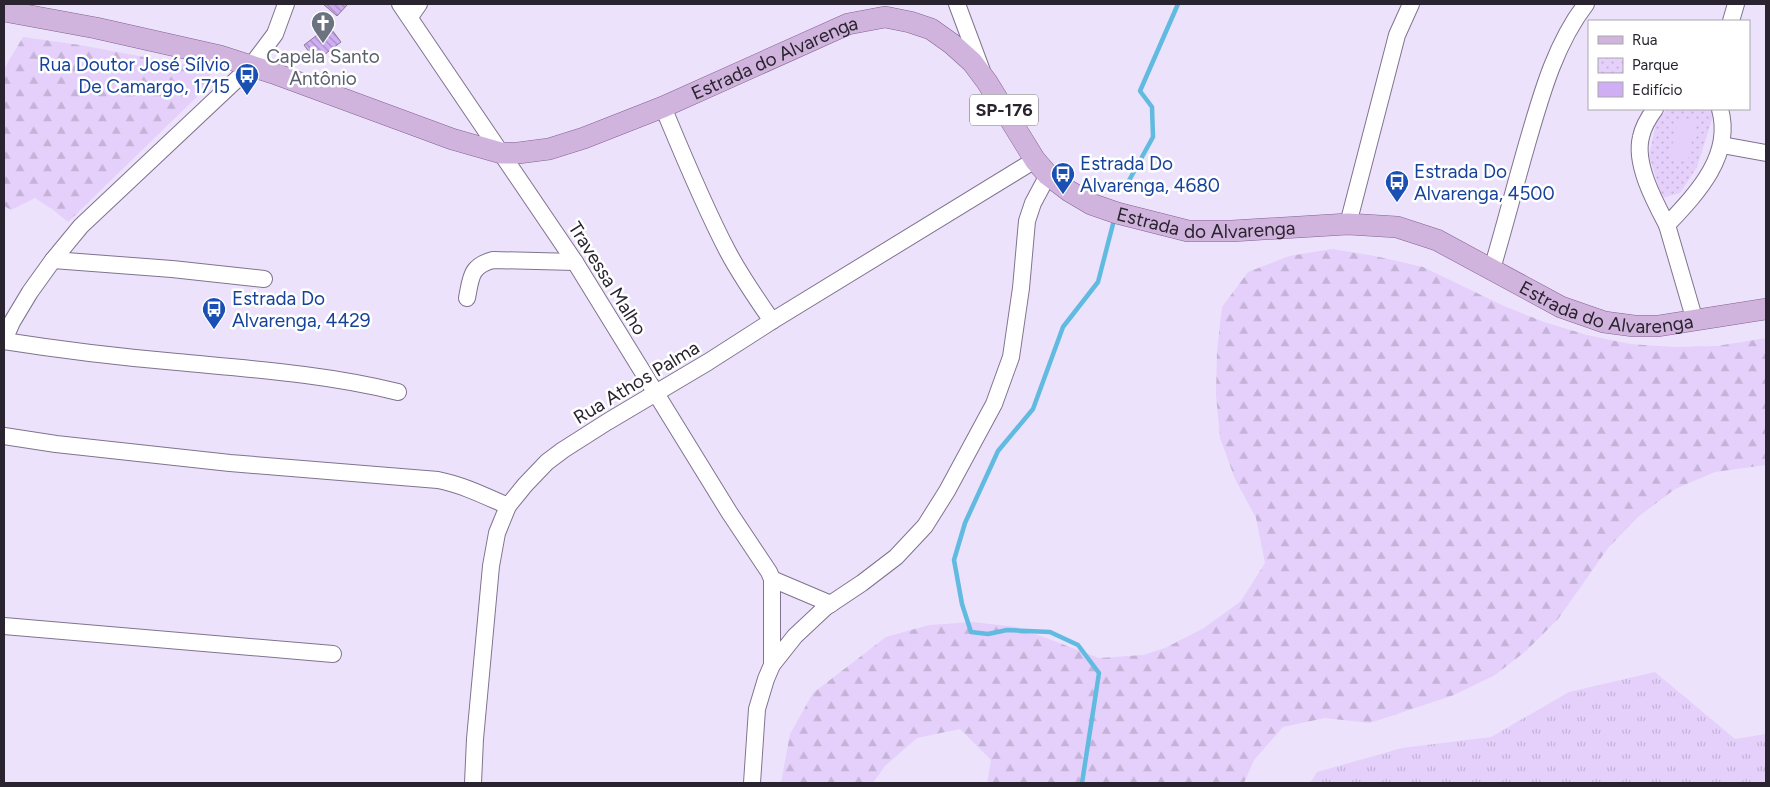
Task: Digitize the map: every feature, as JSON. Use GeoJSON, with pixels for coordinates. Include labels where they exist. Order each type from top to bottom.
{"type":"FeatureCollection","features":[{"type":"Feature","properties":{"kind":"main road","name":"Estrada do Alvarenga"},"geometry":{"type":"LineString","coordinates":[[4,11],[96,28],[220,56],[452,138],[501,153],[549,149],[584,138],[663,107],[848,24],[889,10],[910,22],[930,28],[972,62],[987,82],[1041,168],[1069,191],[1091,204],[1143,221],[1188,230],[1232,231],[1348,224],[1397,227],[1437,240],[1561,307],[1604,322],[1634,326],[1658,326],[1766,310]]}},
{"type":"Feature","properties":{"kind":"street"},"geometry":{"type":"LineString","coordinates":[[286,4],[275,34],[251,66],[81,226],[30,292],[12,322],[4,341],[112,356],[287,374],[371,386],[398,392]]}},
{"type":"Feature","properties":{"kind":"street"},"geometry":{"type":"LineString","coordinates":[[957,4],[987,82]]}},
{"type":"Feature","properties":{"kind":"street"},"geometry":{"type":"LineString","coordinates":[[1348,224],[1397,35],[1411,4]]}},
{"type":"Feature","properties":{"kind":"street"},"geometry":{"type":"LineString","coordinates":[[1492,269],[1538,104],[1553,64],[1572,26],[1586,4]]}},
{"type":"Feature","properties":{"kind":"street"},"geometry":{"type":"LineString","coordinates":[[1730,20],[1736,4]]}},
{"type":"Feature","properties":{"kind":"street","name":"Travessa Malho"},"geometry":{"type":"LineString","coordinates":[[410,8],[501,153],[575,262],[772,579]]}},
{"type":"Feature","properties":{"kind":"street"},"geometry":{"type":"LineString","coordinates":[[663,107],[688,168],[727,250],[747,286],[772,321]]}},
{"type":"Feature","properties":{"kind":"street"},"geometry":{"type":"LineString","coordinates":[[1654,110],[1649,116],[1641,136],[1639,150],[1649,187],[1667,225],[1695,321]]}},
{"type":"Feature","properties":{"kind":"street"},"geometry":{"type":"LineString","coordinates":[[1667,225],[1706,178],[1716,160],[1722,145],[1723,126],[1720,110]]}},
{"type":"Feature","properties":{"kind":"street"},"geometry":{"type":"LineString","coordinates":[[1722,145],[1766,153]]}},
{"type":"Feature","properties":{"kind":"street"},"geometry":{"type":"LineString","coordinates":[[752,783],[757,709],[772,665],[796,636],[830,604],[896,557],[925,526],[947,491],[994,404],[1011,357],[1021,288],[1027,221],[1041,168]]}},
{"type":"Feature","properties":{"kind":"street","name":"Rua Athos Palma"},"geometry":{"type":"LineString","coordinates":[[473,783],[475,739],[491,566],[497,532],[508,506],[525,485],[558,454],[656,392],[708,362],[772,321],[1041,168]]}},
{"type":"Feature","properties":{"kind":"street"},"geometry":{"type":"LineString","coordinates":[[53,260],[172,269],[264,279]]}},
{"type":"Feature","properties":{"kind":"street"},"geometry":{"type":"LineString","coordinates":[[467,298],[471,276],[474,270],[484,262],[493,260],[575,262]]}},
{"type":"Feature","properties":{"kind":"street"},"geometry":{"type":"LineString","coordinates":[[4,436],[56,444],[230,463],[438,480],[476,491],[508,506]]}},
{"type":"Feature","properties":{"kind":"street"},"geometry":{"type":"LineString","coordinates":[[772,665],[772,579],[830,604]]}},
{"type":"Feature","properties":{"kind":"street"},"geometry":{"type":"LineString","coordinates":[[4,626],[333,654]]}},
{"type":"Feature","properties":{"kind":"green space"},"geometry":{"type":"Polygon","coordinates":[[[23,37],[80,45],[187,65],[201,65],[211,74],[206,88],[68,222],[35,198],[11,210],[4,206],[4,69],[23,37]]]}},
{"type":"Feature","properties":{"kind":"green space"},"geometry":{"type":"Polygon","coordinates":[[[1666,110],[1713,110],[1714,113],[1697,167],[1680,193],[1662,198],[1649,156],[1656,122],[1666,110]]]}},
{"type":"Feature","properties":{"kind":"green space"},"geometry":{"type":"Polygon","coordinates":[[[1679,117],[1697,121],[1687,162],[1669,158],[1679,117]]]}},
{"type":"Feature","properties":{"kind":"green space"},"geometry":{"type":"Polygon","coordinates":[[[1332,249],[1423,267],[1504,306],[1544,322],[1587,335],[1630,344],[1673,347],[1717,346],[1766,338],[1766,465],[1715,472],[1675,489],[1639,516],[1608,548],[1558,619],[1526,651],[1495,675],[1454,695],[1370,723],[1325,718],[1283,727],[1254,760],[1244,783],[987,783],[991,760],[960,729],[917,738],[885,766],[873,783],[781,783],[790,734],[813,693],[886,637],[929,625],[973,622],[1017,627],[1099,658],[1143,655],[1165,648],[1204,628],[1241,601],[1265,563],[1256,518],[1235,479],[1220,438],[1216,395],[1217,351],[1222,307],[1248,272],[1289,256],[1332,249]]]}},
{"type":"Feature","properties":{"kind":"green space"},"geometry":{"type":"Polygon","coordinates":[[[1655,672],[1735,739],[1766,734],[1766,783],[1310,783],[1317,772],[1402,748],[1491,737],[1569,692],[1655,672]]]}},
{"type":"Feature","properties":{"kind":"building"},"geometry":{"type":"Polygon","coordinates":[[[323,4],[348,4],[337,16],[323,4]]]}},
{"type":"Feature","properties":{"kind":"building","name":"Capela Santo Antônio"},"geometry":{"type":"Polygon","coordinates":[[[329,26],[341,42],[316,61],[304,45],[329,26]]]}},
{"type":"Feature","properties":{"kind":"waterway"},"geometry":{"type":"LineString","coordinates":[[1126,186],[1153,137],[1152,107],[1140,91],[1178,4]]}},
{"type":"Feature","properties":{"kind":"waterway"},"geometry":{"type":"LineString","coordinates":[[1082,783],[1099,673],[1078,645],[1050,632],[1007,630],[988,634],[971,632],[962,604],[954,560],[965,523],[998,451],[1033,409],[1063,327],[1098,282],[1113,224]]}},
{"type":"Feature","properties":{"kind":"place","name":"Capela Santo Antônio"},"geometry":{"type":"Point","coordinates":[323,44]}},
{"type":"Feature","properties":{"kind":"place","name":"Rua Doutor José Sílvio De Camargo, 1715"},"geometry":{"type":"Point","coordinates":[247,96]}},
{"type":"Feature","properties":{"kind":"place","name":"Estrada Do Alvarenga, 4680"},"geometry":{"type":"Point","coordinates":[1063,195]}},
{"type":"Feature","properties":{"kind":"place","name":"Estrada Do Alvarenga, 4500"},"geometry":{"type":"Point","coordinates":[1397,203]}},
{"type":"Feature","properties":{"kind":"place","name":"Estrada Do Alvarenga, 4429"},"geometry":{"type":"Point","coordinates":[214,330]}}]}
